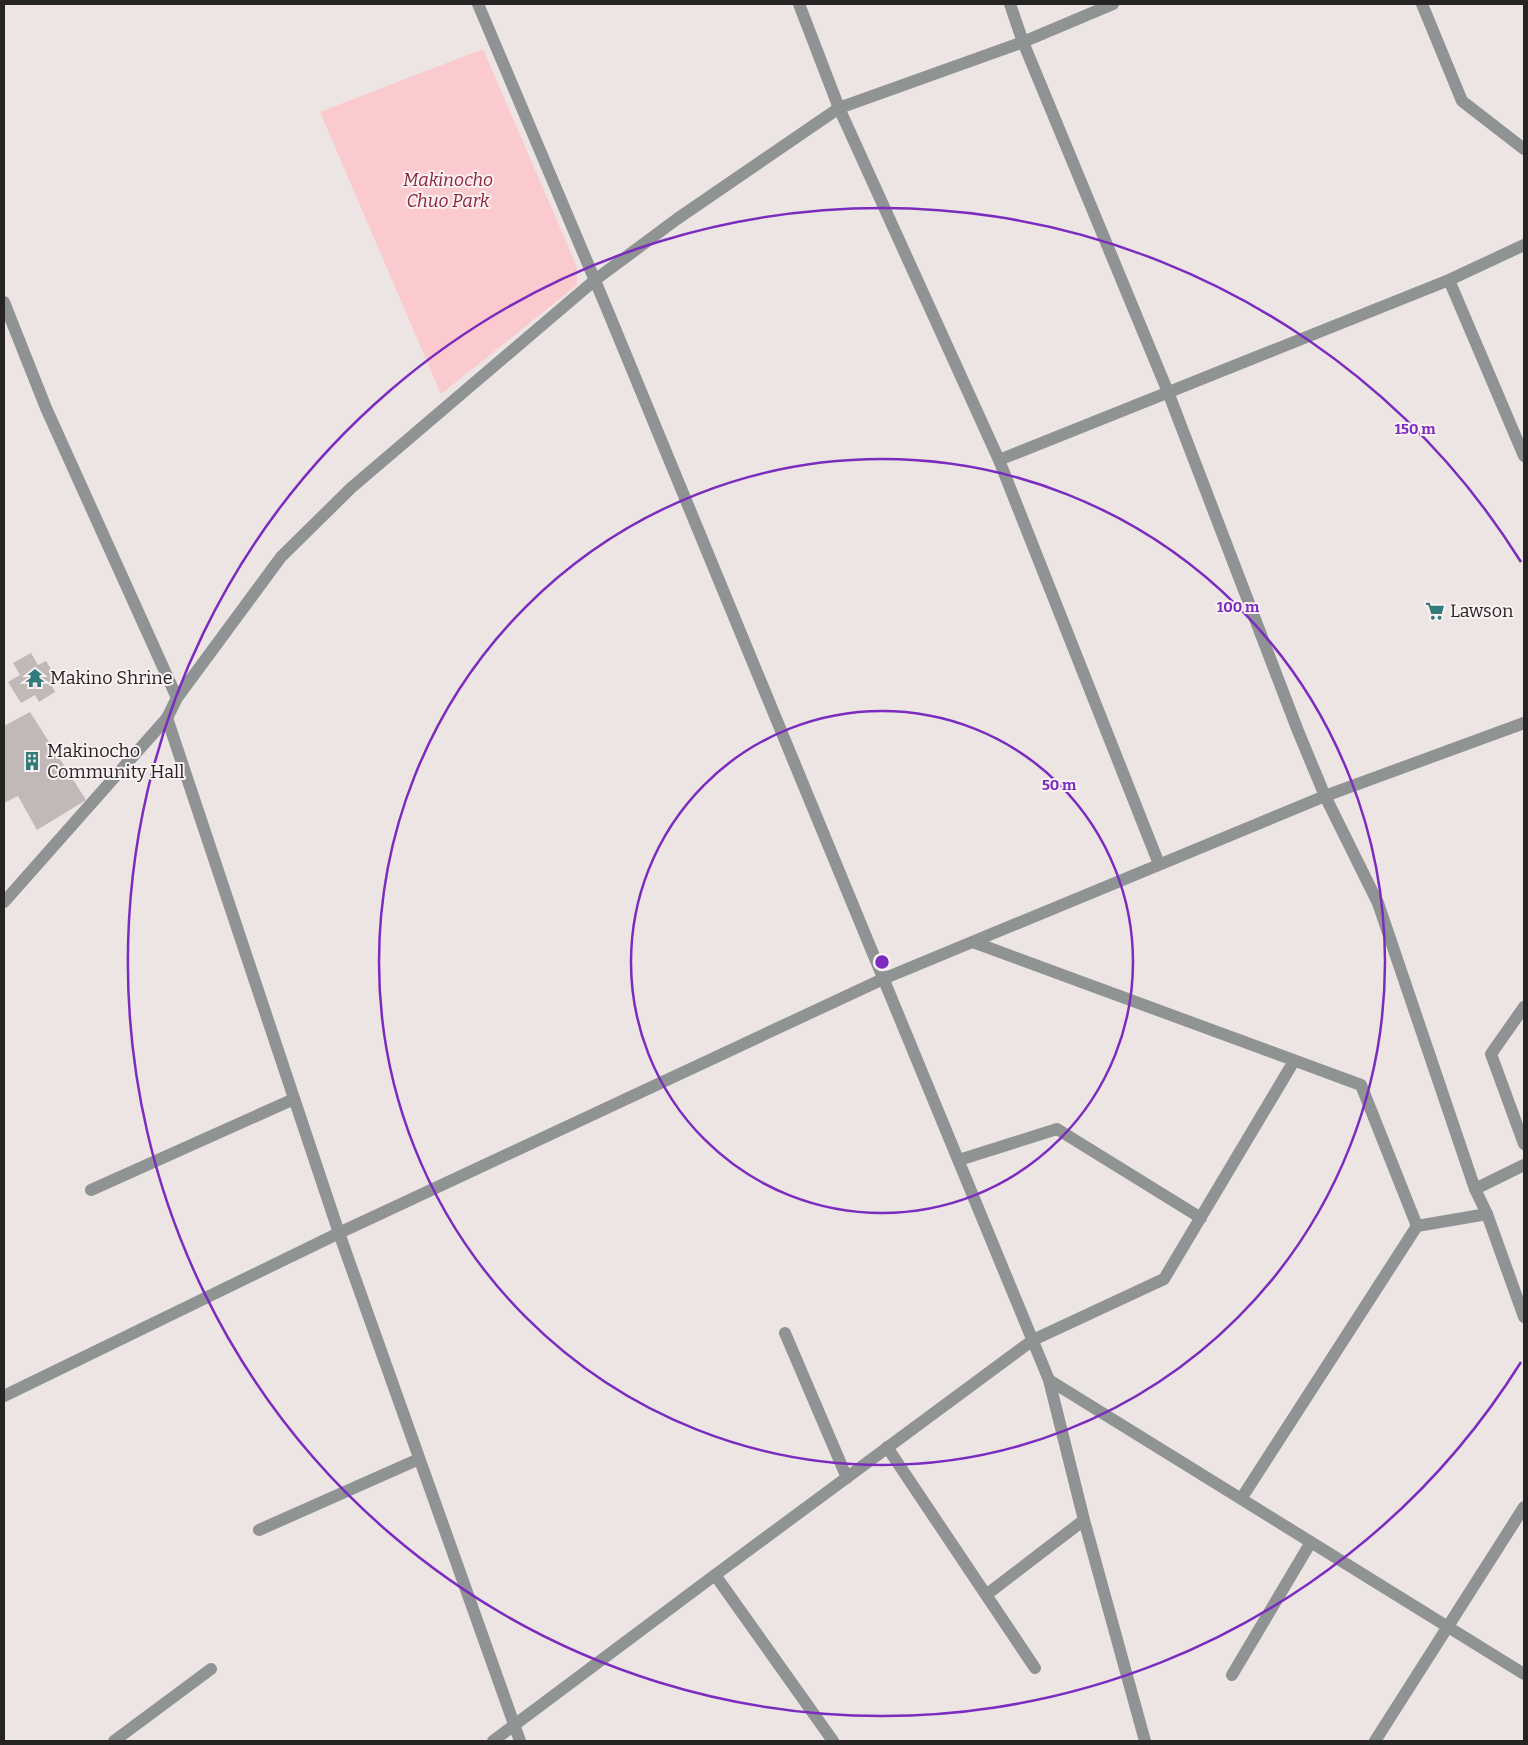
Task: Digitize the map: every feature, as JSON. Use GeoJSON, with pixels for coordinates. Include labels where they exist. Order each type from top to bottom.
{"type":"FeatureCollection","features":[{"type":"Feature","properties":{"kind":"street"},"geometry":{"type":"LineString","coordinates":[[478,4],[595,280],[1049,1380],[1084,1520],[1145,1741]]}},
{"type":"Feature","properties":{"kind":"street"},"geometry":{"type":"LineString","coordinates":[[799,4],[839,108],[999,460],[1159,864]]}},
{"type":"Feature","properties":{"kind":"street"},"geometry":{"type":"LineString","coordinates":[[1010,4],[1168,392],[1298,731],[1325,796],[1378,903],[1475,1189],[1488,1214],[1524,1317]]}},
{"type":"Feature","properties":{"kind":"street"},"geometry":{"type":"LineString","coordinates":[[4,902],[167,718],[177,698],[281,557],[351,488],[595,280],[677,219],[839,108],[1024,42],[1112,4]]}},
{"type":"Feature","properties":{"kind":"street"},"geometry":{"type":"LineString","coordinates":[[1422,4],[1462,101],[1524,149]]}},
{"type":"Feature","properties":{"kind":"street"},"geometry":{"type":"LineString","coordinates":[[999,460],[1450,280],[1524,245]]}},
{"type":"Feature","properties":{"kind":"street"},"geometry":{"type":"LineString","coordinates":[[1450,280],[1524,456]]}},
{"type":"Feature","properties":{"kind":"street"},"geometry":{"type":"LineString","coordinates":[[4,302],[46,408],[177,698]]}},
{"type":"Feature","properties":{"kind":"street"},"geometry":{"type":"LineString","coordinates":[[167,718],[339,1234],[520,1741]]}},
{"type":"Feature","properties":{"kind":"street"},"geometry":{"type":"LineString","coordinates":[[4,1396],[339,1234],[883,979],[1325,796],[1524,723]]}},
{"type":"Feature","properties":{"kind":"street"},"geometry":{"type":"LineString","coordinates":[[973,942],[1361,1085],[1417,1226]]}},
{"type":"Feature","properties":{"kind":"street"},"geometry":{"type":"LineString","coordinates":[[1524,1007],[1492,1054],[1524,1144]]}},
{"type":"Feature","properties":{"kind":"street"},"geometry":{"type":"LineString","coordinates":[[493,1741],[1033,1340],[1164,1279],[1294,1061]]}},
{"type":"Feature","properties":{"kind":"street"},"geometry":{"type":"LineString","coordinates":[[91,1190],[294,1099]]}},
{"type":"Feature","properties":{"kind":"street"},"geometry":{"type":"LineString","coordinates":[[959,1160],[1057,1129],[1202,1218]]}},
{"type":"Feature","properties":{"kind":"street"},"geometry":{"type":"LineString","coordinates":[[1475,1189],[1524,1165]]}},
{"type":"Feature","properties":{"kind":"street"},"geometry":{"type":"LineString","coordinates":[[1241,1499],[1417,1226],[1488,1214]]}},
{"type":"Feature","properties":{"kind":"street"},"geometry":{"type":"LineString","coordinates":[[784,1333],[847,1478]]}},
{"type":"Feature","properties":{"kind":"street"},"geometry":{"type":"LineString","coordinates":[[1049,1380],[1524,1674]]}},
{"type":"Feature","properties":{"kind":"street"},"geometry":{"type":"LineString","coordinates":[[887,1447],[1035,1668]]}},
{"type":"Feature","properties":{"kind":"street"},"geometry":{"type":"LineString","coordinates":[[258,1530],[419,1459]]}},
{"type":"Feature","properties":{"kind":"street"},"geometry":{"type":"LineString","coordinates":[[1375,1741],[1524,1506]]}},
{"type":"Feature","properties":{"kind":"street"},"geometry":{"type":"LineString","coordinates":[[986,1595],[1084,1520]]}},
{"type":"Feature","properties":{"kind":"street"},"geometry":{"type":"LineString","coordinates":[[1232,1675],[1311,1542]]}},
{"type":"Feature","properties":{"kind":"street"},"geometry":{"type":"LineString","coordinates":[[715,1575],[833,1741]]}},
{"type":"Feature","properties":{"kind":"street"},"geometry":{"type":"LineString","coordinates":[[114,1741],[211,1669]]}},
{"type":"Feature","properties":{"kind":"green space","name":"Makinocho Chuo Park"},"geometry":{"type":"Polygon","coordinates":[[[483,49],[577,267],[577,285],[441,394],[320,112],[483,49]]]}},
{"type":"Feature","properties":{"kind":"building","name":"Makino Shrine"},"geometry":{"type":"Polygon","coordinates":[[[31,653],[38,665],[46,661],[59,682],[52,686],[55,692],[39,702],[35,695],[21,703],[8,682],[20,675],[13,663],[31,653]]]}},
{"type":"Feature","properties":{"kind":"building","name":"Makinocho Community Hall"},"geometry":{"type":"Polygon","coordinates":[[[30,712],[86,800],[37,830],[18,796],[4,803],[4,726],[30,712]]]}},
{"type":"Feature","properties":{"kind":"place","name":"Lawson"},"geometry":{"type":"Point","coordinates":[1435,611]}},
{"type":"Feature","properties":{"kind":"place","name":"Makino Shrine"},"geometry":{"type":"Point","coordinates":[35,678]}},
{"type":"Feature","properties":{"kind":"place","name":"Makinocho Community Hall"},"geometry":{"type":"Point","coordinates":[32,761]}}]}
